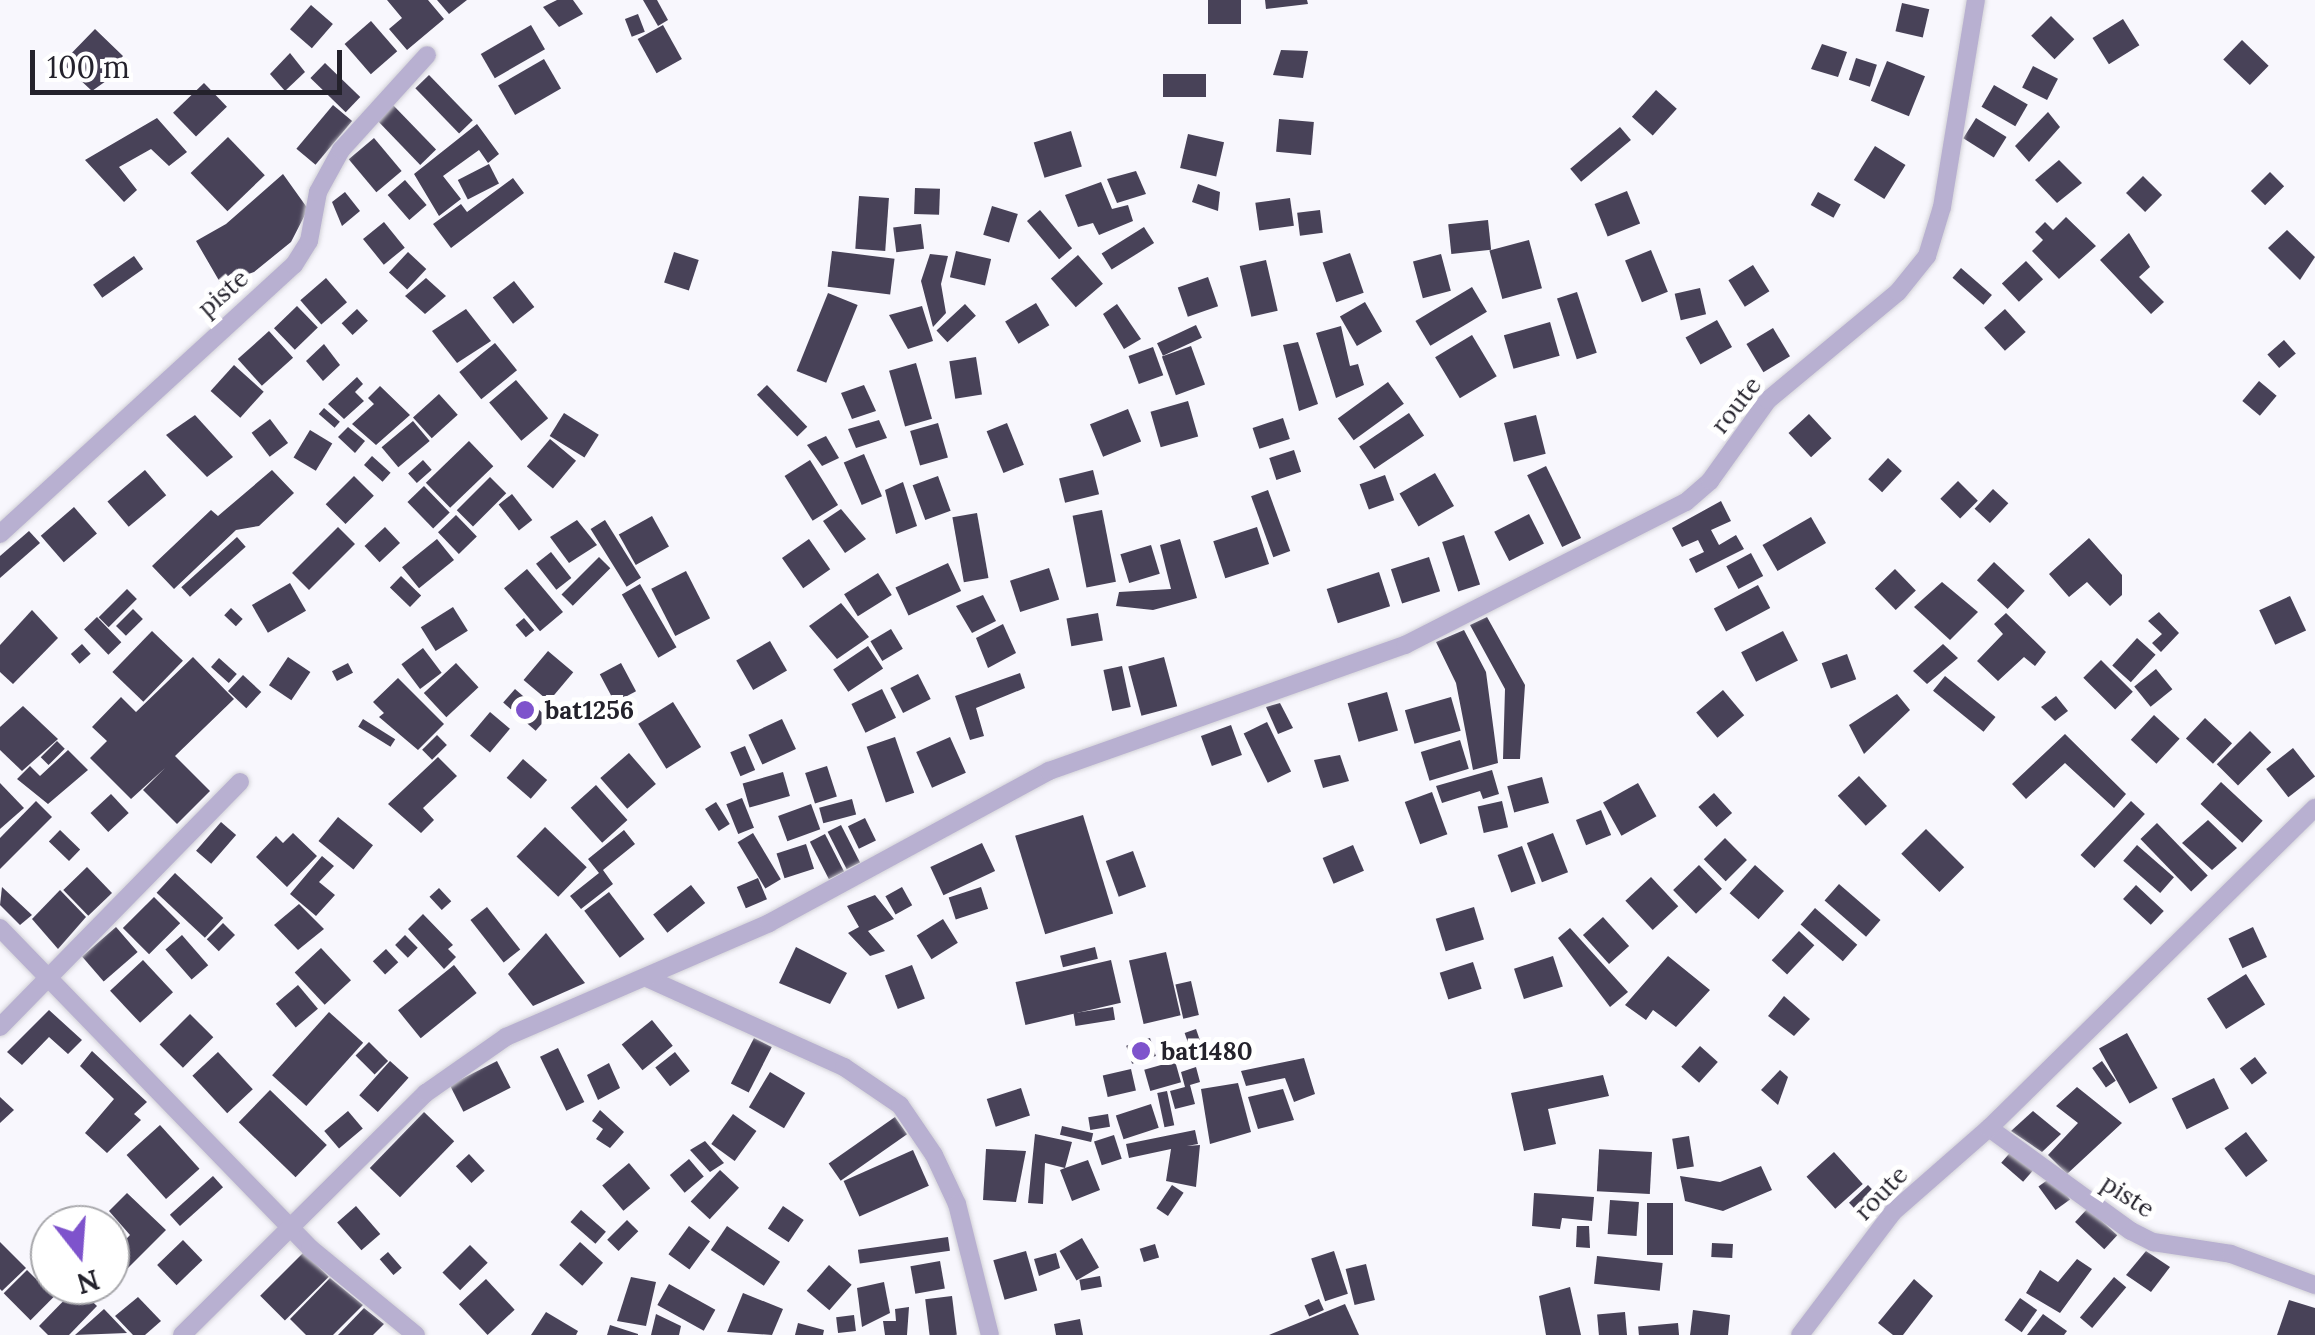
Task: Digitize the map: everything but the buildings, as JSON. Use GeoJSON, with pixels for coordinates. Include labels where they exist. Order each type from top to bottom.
{"type":"FeatureCollection","features":[{"type":"Feature","properties":{"kind":"street","name":"route"},"geometry":{"type":"LineString","coordinates":[[182,1335],[468,1059],[769,923],[1049,771],[1332,671],[1440,628],[1686,502],[1710,481],[1768,400],[1912,277],[1927,256],[1942,206],[1976,0]]}},
{"type":"Feature","properties":{"kind":"street","name":"piste"},"geometry":{"type":"LineString","coordinates":[[0,534],[294,265],[308,241],[328,170],[427,55]]}},
{"type":"Feature","properties":{"kind":"street"},"geometry":{"type":"LineString","coordinates":[[0,1027],[240,782]]}},
{"type":"Feature","properties":{"kind":"street","name":"route"},"geometry":{"type":"LineString","coordinates":[[1800,1335],[1893,1212],[1989,1128],[2315,808]]}},
{"type":"Feature","properties":{"kind":"street"},"geometry":{"type":"LineString","coordinates":[[0,928],[290,1228],[416,1335]]}},
{"type":"Feature","properties":{"kind":"street"},"geometry":{"type":"LineString","coordinates":[[649,979],[844,1066],[900,1105],[934,1155],[956,1204],[990,1335]]}},
{"type":"Feature","properties":{"kind":"street","name":"piste"},"geometry":{"type":"LineString","coordinates":[[1989,1128],[2131,1232],[2153,1242],[2232,1254],[2315,1285]]}},
{"type":"Feature","properties":{"kind":"place","name":"bat1256"},"geometry":{"type":"Point","coordinates":[525,710]}},
{"type":"Feature","properties":{"kind":"place","name":"bat1480"},"geometry":{"type":"Point","coordinates":[1141,1051]}}]}
